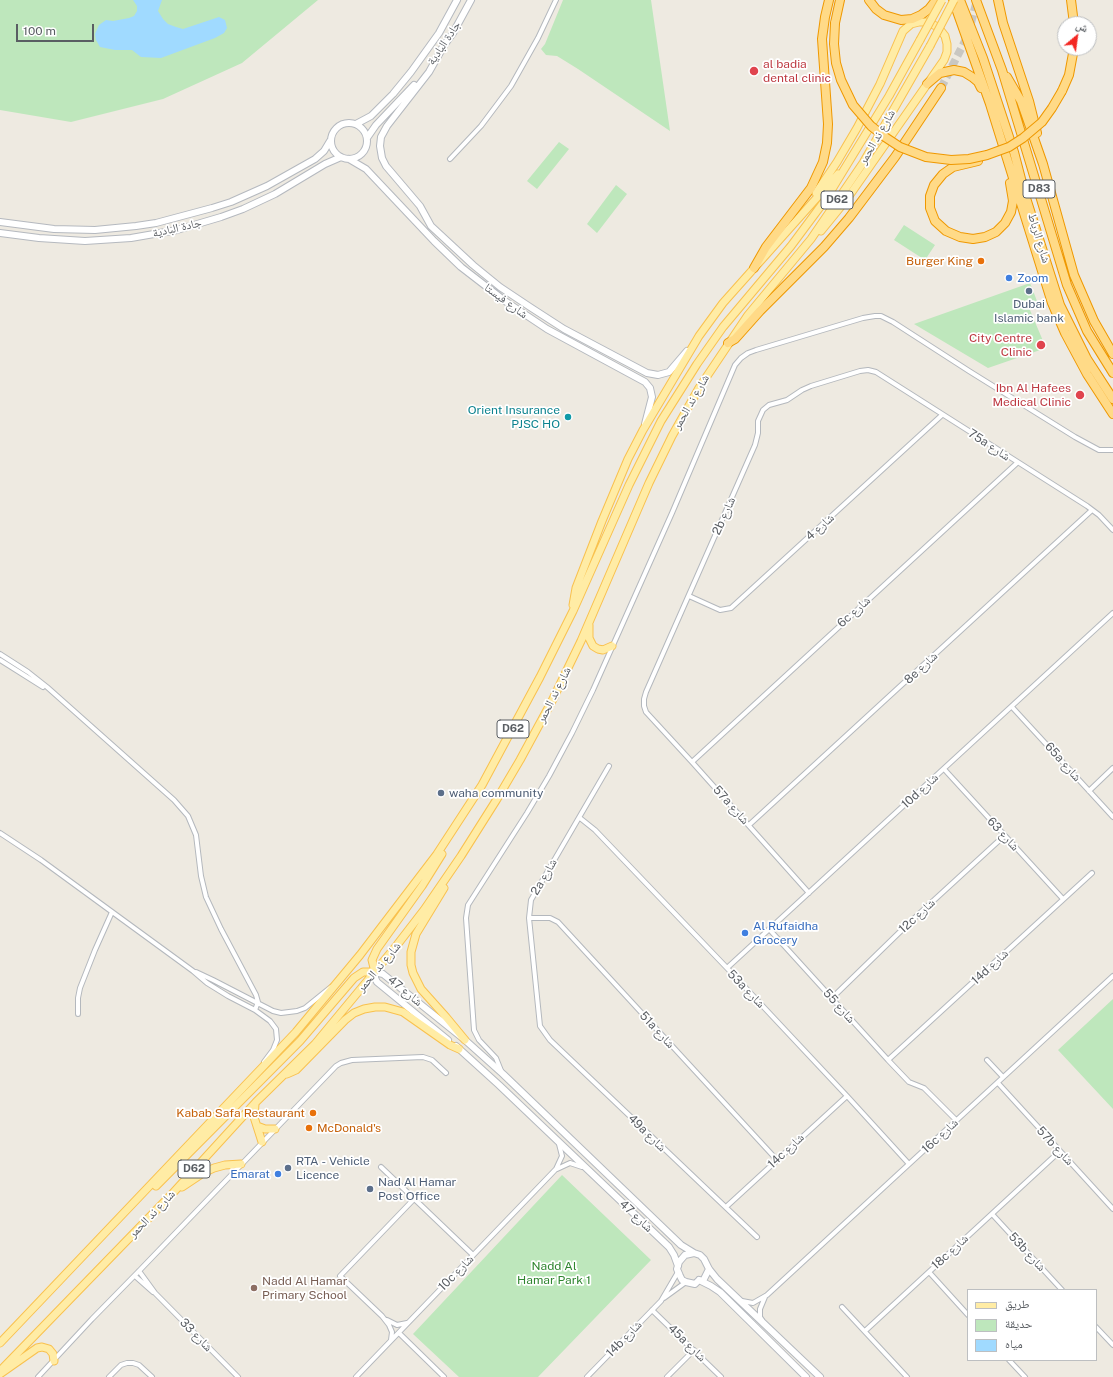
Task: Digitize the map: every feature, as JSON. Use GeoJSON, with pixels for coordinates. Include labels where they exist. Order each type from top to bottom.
{"type":"FeatureCollection","features":[{"type":"Feature","properties":{"kind":"highway"},"geometry":{"type":"LineString","coordinates":[[754,268],[766,247],[806,196],[816,180],[823,162],[827,143],[828,124],[822,38],[829,0]]}},
{"type":"Feature","properties":{"kind":"highway"},"geometry":{"type":"LineString","coordinates":[[840,0],[835,23],[835,53],[841,80],[853,105],[864,119],[878,132],[900,147],[926,157],[960,160],[987,155]]}},
{"type":"Feature","properties":{"kind":"highway"},"geometry":{"type":"LineString","coordinates":[[869,0],[876,9],[889,17],[902,20],[917,18],[929,9],[936,0]]}},
{"type":"Feature","properties":{"kind":"highway"},"geometry":{"type":"LineString","coordinates":[[954,0],[990,104],[1052,303],[1065,333],[1086,374],[1113,414]]}},
{"type":"Feature","properties":{"kind":"highway","name":"شارع الرباط"},"geometry":{"type":"LineString","coordinates":[[960,0],[983,58],[1014,152],[1026,198],[1060,305],[1087,359],[1113,399]]}},
{"type":"Feature","properties":{"kind":"highway","name":"شارع الرباط"},"geometry":{"type":"LineString","coordinates":[[976,0],[1002,70],[1067,285],[1087,331],[1113,373]]}},
{"type":"Feature","properties":{"kind":"highway"},"geometry":{"type":"LineString","coordinates":[[998,0],[1010,45],[1029,101],[1040,143],[1041,161]]}},
{"type":"Feature","properties":{"kind":"highway"},"geometry":{"type":"LineString","coordinates":[[1071,0],[1073,16]]}},
{"type":"Feature","properties":{"kind":"highway"},"geometry":{"type":"LineString","coordinates":[[1005,151],[1004,162],[1011,186],[1013,201],[1011,212],[1005,223],[996,232],[985,237],[973,239],[960,237],[946,231],[935,221],[930,208],[929,202],[931,190],[937,180],[952,167],[978,161],[987,155],[1009,146],[1033,131],[1047,115],[1062,91],[1069,75],[1073,56]]}},
{"type":"Feature","properties":{"kind":"highway"},"geometry":{"type":"LineString","coordinates":[[927,84],[936,75],[945,71],[954,70],[964,72],[976,80],[990,104]]}},
{"type":"Feature","properties":{"kind":"highway"},"geometry":{"type":"LineString","coordinates":[[1002,70],[1021,101],[1041,161],[1074,275],[1094,321],[1113,354]]}},
{"type":"Feature","properties":{"kind":"highway"},"geometry":{"type":"LineString","coordinates":[[728,343],[737,336],[841,228],[895,157],[941,88]]}},
{"type":"Feature","properties":{"kind":"main road","name":"شارع ند الحمر"},"geometry":{"type":"LineString","coordinates":[[0,1343],[296,1032],[337,984],[412,888],[469,806],[496,761],[573,611],[653,436],[672,403],[723,327],[791,246],[817,212],[852,158],[942,0]]}},
{"type":"Feature","properties":{"kind":"main road","name":"شارع ند الحمر"},"geometry":{"type":"LineString","coordinates":[[0,1370],[172,1194],[256,1102],[315,1044],[411,928],[450,873],[527,747],[555,694],[590,620],[663,454],[690,403],[728,343],[758,302],[811,239],[863,163],[930,46],[954,0]]}},
{"type":"Feature","properties":{"kind":"main road"},"geometry":{"type":"LineString","coordinates":[[799,218],[837,162],[857,128],[883,77],[901,34],[908,26],[919,22],[927,22],[938,27],[945,36],[947,44],[947,52],[944,60],[847,199],[822,231],[811,239]]}},
{"type":"Feature","properties":{"kind":"main road"},"geometry":{"type":"LineString","coordinates":[[573,611],[576,588],[628,459],[643,430],[699,336],[723,303],[852,158]]}},
{"type":"Feature","properties":{"kind":"main road"},"geometry":{"type":"LineString","coordinates":[[590,620],[589,638],[593,646],[603,650],[612,646]]}},
{"type":"Feature","properties":{"kind":"main road"},"geometry":{"type":"LineString","coordinates":[[142,1194],[161,1181],[295,1046],[354,978],[363,972],[375,972],[372,960],[373,955],[461,825],[469,806]]}},
{"type":"Feature","properties":{"kind":"main road"},"geometry":{"type":"LineString","coordinates":[[450,873],[439,898],[414,940],[411,952],[411,965],[413,974],[421,988],[465,1040]]}},
{"type":"Feature","properties":{"kind":"main road"},"geometry":{"type":"LineString","coordinates":[[285,1074],[296,1070],[345,1020],[354,1013],[375,1007],[385,1006],[403,1012],[450,1045],[459,1049]]}},
{"type":"Feature","properties":{"kind":"main road"},"geometry":{"type":"LineString","coordinates":[[256,1102],[254,1112],[262,1142]]}},
{"type":"Feature","properties":{"kind":"main road"},"geometry":{"type":"LineString","coordinates":[[257,1126],[265,1130],[275,1130]]}},
{"type":"Feature","properties":{"kind":"main road"},"geometry":{"type":"LineString","coordinates":[[172,1194],[208,1170],[219,1166],[241,1164]]}},
{"type":"Feature","properties":{"kind":"main road"},"geometry":{"type":"LineString","coordinates":[[0,1374],[37,1348],[42,1347],[49,1349],[53,1354],[54,1360]]}},
{"type":"Feature","properties":{"kind":"street","name":"جادة البادية"},"geometry":{"type":"LineString","coordinates":[[356,124],[371,116],[412,72],[439,33],[457,0]]}},
{"type":"Feature","properties":{"kind":"street","name":"جادة البادية"},"geometry":{"type":"LineString","coordinates":[[367,138],[376,125],[411,88],[442,49],[471,0]]}},
{"type":"Feature","properties":{"kind":"street"},"geometry":{"type":"LineString","coordinates":[[450,159],[481,126],[511,86],[538,38],[556,0]]}},
{"type":"Feature","properties":{"kind":"street","name":"شارع فيستا"},"geometry":{"type":"LineString","coordinates":[[442,49],[429,72],[388,126],[381,138],[380,146],[382,158],[386,166],[416,200],[432,226],[473,265],[500,287],[558,325],[647,373],[658,375],[672,370],[699,336]]}},
{"type":"Feature","properties":{"kind":"street"},"geometry":{"type":"LineString","coordinates":[[347,122],[356,124],[363,130],[367,138],[363,153],[356,158],[349,159],[341,158],[333,151],[330,141],[332,132],[339,125],[347,122]]}},
{"type":"Feature","properties":{"kind":"street","name":"جادة البادية"},"geometry":{"type":"LineString","coordinates":[[0,222],[54,229],[95,230],[156,223],[194,214],[267,186],[315,159],[324,151],[330,141]]}},
{"type":"Feature","properties":{"kind":"street","name":"جادة البادية"},"geometry":{"type":"LineString","coordinates":[[0,233],[39,238],[85,240],[131,238],[177,230],[243,209],[275,194],[327,163],[341,158]]}},
{"type":"Feature","properties":{"kind":"street","name":"شارع فيستا"},"geometry":{"type":"LineString","coordinates":[[349,159],[366,169],[434,241],[461,267],[528,317],[547,329],[642,380],[650,388],[652,394],[652,400],[643,430]]}},
{"type":"Feature","properties":{"kind":"street"},"geometry":{"type":"LineString","coordinates":[[503,1074],[496,1058],[479,1040],[474,1030],[466,911],[471,900],[516,832],[549,776],[580,717],[672,513],[735,365],[741,358],[748,353],[869,316],[881,316],[893,322],[978,378],[1099,450],[1113,450]]}},
{"type":"Feature","properties":{"kind":"street"},"geometry":{"type":"LineString","coordinates":[[1104,339],[1113,342]]}},
{"type":"Feature","properties":{"kind":"street"},"geometry":{"type":"LineString","coordinates":[[599,358],[604,357],[609,352]]}},
{"type":"Feature","properties":{"kind":"street","name":"75a شارع"},"geometry":{"type":"LineString","coordinates":[[860,371],[868,370],[880,373],[942,415],[1092,510],[1113,530]]}},
{"type":"Feature","properties":{"kind":"street","name":"2b شارع"},"geometry":{"type":"LineString","coordinates":[[651,718],[646,712],[644,699],[755,445],[758,433],[758,422],[763,410],[769,405],[787,400],[811,386],[860,371]]}},
{"type":"Feature","properties":{"kind":"street","name":"شارع 4"},"geometry":{"type":"LineString","coordinates":[[689,596],[720,610],[731,608],[942,415]]}},
{"type":"Feature","properties":{"kind":"street","name":"6c شارع"},"geometry":{"type":"LineString","coordinates":[[692,762],[1017,463]]}},
{"type":"Feature","properties":{"kind":"street","name":"8e شارع"},"geometry":{"type":"LineString","coordinates":[[749,825],[1092,510]]}},
{"type":"Feature","properties":{"kind":"street","name":"10d شارع"},"geometry":{"type":"LineString","coordinates":[[727,968],[1113,613]]}},
{"type":"Feature","properties":{"kind":"street"},"geometry":{"type":"LineString","coordinates":[[0,654],[33,675],[174,800],[188,816],[196,835],[201,876],[206,897],[221,929],[255,992],[258,1002],[255,1010]]}},
{"type":"Feature","properties":{"kind":"street"},"geometry":{"type":"LineString","coordinates":[[0,660],[55,695]]}},
{"type":"Feature","properties":{"kind":"street","name":"65a شارع"},"geometry":{"type":"LineString","coordinates":[[1012,707],[1113,817]]}},
{"type":"Feature","properties":{"kind":"street","name":"57a شارع"},"geometry":{"type":"LineString","coordinates":[[651,718],[809,893]]}},
{"type":"Feature","properties":{"kind":"street","name":"2a شارع"},"geometry":{"type":"LineString","coordinates":[[540,1026],[530,906],[533,895],[580,818],[609,766]]}},
{"type":"Feature","properties":{"kind":"street"},"geometry":{"type":"LineString","coordinates":[[1089,791],[1113,768]]}},
{"type":"Feature","properties":{"kind":"street","name":"شارع 63"},"geometry":{"type":"LineString","coordinates":[[944,769],[1063,899]]}},
{"type":"Feature","properties":{"kind":"street","name":"53a شارع"},"geometry":{"type":"LineString","coordinates":[[580,818],[595,830],[727,968],[909,1164]]}},
{"type":"Feature","properties":{"kind":"street"},"geometry":{"type":"LineString","coordinates":[[0,833],[41,860],[193,971],[200,978],[228,996],[255,1010],[273,1025],[276,1029],[277,1040],[273,1050],[244,1087]]}},
{"type":"Feature","properties":{"kind":"street","name":"12c شارع"},"geometry":{"type":"LineString","coordinates":[[832,998],[908,924],[1004,836]]}},
{"type":"Feature","properties":{"kind":"street","name":"14d شارع"},"geometry":{"type":"LineString","coordinates":[[888,1060],[1092,873]]}},
{"type":"Feature","properties":{"kind":"street"},"geometry":{"type":"LineString","coordinates":[[78,1014],[78,998],[80,988],[112,912]]}},
{"type":"Feature","properties":{"kind":"street","name":"51a شارع"},"geometry":{"type":"LineString","coordinates":[[530,918],[550,918],[558,922],[777,1160]]}},
{"type":"Feature","properties":{"kind":"street","name":"شارع 55"},"geometry":{"type":"LineString","coordinates":[[769,929],[909,1082],[924,1088],[956,1120]]}},
{"type":"Feature","properties":{"kind":"street"},"geometry":{"type":"LineString","coordinates":[[193,971],[206,976],[273,1011],[281,1013],[297,1011],[305,1008],[327,989],[337,984]]}},
{"type":"Feature","properties":{"kind":"street","name":"شارع 47"},"geometry":{"type":"LineString","coordinates":[[678,1269],[674,1255],[669,1247],[499,1085],[459,1049],[377,982],[375,972],[384,974],[465,1040],[503,1074],[681,1245],[694,1253]]}},
{"type":"Feature","properties":{"kind":"street","name":"16c شارع"},"geometry":{"type":"LineString","coordinates":[[763,1322],[760,1317],[760,1309],[762,1302],[767,1295],[1113,976]]}},
{"type":"Feature","properties":{"kind":"street","name":"49a شارع"},"geometry":{"type":"LineString","coordinates":[[540,1026],[550,1040],[757,1237]]}},
{"type":"Feature","properties":{"kind":"street"},"geometry":{"type":"LineString","coordinates":[[38,1377],[336,1066],[346,1061],[423,1056],[432,1060],[446,1073]]}},
{"type":"Feature","properties":{"kind":"street"},"geometry":{"type":"LineString","coordinates":[[987,1060],[1003,1077]]}},
{"type":"Feature","properties":{"kind":"street","name":"57b شارع"},"geometry":{"type":"LineString","coordinates":[[998,1082],[1113,1209]]}},
{"type":"Feature","properties":{"kind":"street","name":"14c شارع"},"geometry":{"type":"LineString","coordinates":[[726,1207],[847,1096]]}},
{"type":"Feature","properties":{"kind":"street"},"geometry":{"type":"LineString","coordinates":[[556,1169],[562,1156],[558,1142]]}},
{"type":"Feature","properties":{"kind":"street","name":"18c شارع"},"geometry":{"type":"LineString","coordinates":[[865,1331],[1060,1151]]}},
{"type":"Feature","properties":{"kind":"street"},"geometry":{"type":"LineString","coordinates":[[556,1169],[570,1163],[586,1169]]}},
{"type":"Feature","properties":{"kind":"street"},"geometry":{"type":"LineString","coordinates":[[381,1167],[473,1255]]}},
{"type":"Feature","properties":{"kind":"street","name":"10c شارع"},"geometry":{"type":"LineString","coordinates":[[356,1377],[556,1169]]}},
{"type":"Feature","properties":{"kind":"street"},"geometry":{"type":"LineString","coordinates":[[391,1340],[391,1329],[382,1316],[340,1276],[414,1199]]}},
{"type":"Feature","properties":{"kind":"street","name":"53b شارع"},"geometry":{"type":"LineString","coordinates":[[992,1214],[1061,1289]]}},
{"type":"Feature","properties":{"kind":"street"},"geometry":{"type":"LineString","coordinates":[[709,1268],[705,1278],[699,1280],[695,1284],[682,1280],[678,1269],[682,1258],[685,1255],[694,1253],[700,1255],[717,1279],[741,1300],[820,1377]]}},
{"type":"Feature","properties":{"kind":"street","name":"14b شارع"},"geometry":{"type":"LineString","coordinates":[[661,1301],[678,1269]]}},
{"type":"Feature","properties":{"kind":"street","name":"شارع 33"},"geometry":{"type":"LineString","coordinates":[[139,1272],[155,1293],[238,1377]]}},
{"type":"Feature","properties":{"kind":"street"},"geometry":{"type":"LineString","coordinates":[[929,1272],[967,1314]]}},
{"type":"Feature","properties":{"kind":"street","name":"شارع 33"},"geometry":{"type":"LineString","coordinates":[[135,1276],[155,1293]]}},
{"type":"Feature","properties":{"kind":"street"},"geometry":{"type":"LineString","coordinates":[[699,1280],[720,1292],[806,1377]]}},
{"type":"Feature","properties":{"kind":"street","name":"14b شارع"},"geometry":{"type":"LineString","coordinates":[[587,1377],[661,1301],[686,1282]]}},
{"type":"Feature","properties":{"kind":"street","name":"16c شارع"},"geometry":{"type":"LineString","coordinates":[[741,1300],[753,1303],[767,1295]]}},
{"type":"Feature","properties":{"kind":"street"},"geometry":{"type":"LineString","coordinates":[[842,1307],[907,1377]]}},
{"type":"Feature","properties":{"kind":"street","name":"45a شارع"},"geometry":{"type":"LineString","coordinates":[[652,1310],[721,1377]]}},
{"type":"Feature","properties":{"kind":"street"},"geometry":{"type":"LineString","coordinates":[[382,1316],[397,1325],[409,1322]]}},
{"type":"Feature","properties":{"kind":"street"},"geometry":{"type":"LineString","coordinates":[[1097,1328],[1113,1345]]}},
{"type":"Feature","properties":{"kind":"street"},"geometry":{"type":"LineString","coordinates":[[399,1333],[444,1377]]}},
{"type":"Feature","properties":{"kind":"street"},"geometry":{"type":"LineString","coordinates":[[667,1377],[694,1350]]}},
{"type":"Feature","properties":{"kind":"street"},"geometry":{"type":"LineString","coordinates":[[1010,1361],[1025,1377]]}},
{"type":"Feature","properties":{"kind":"street"},"geometry":{"type":"LineString","coordinates":[[109,1377],[121,1365],[133,1363],[139,1365],[152,1377]]}},
{"type":"Feature","properties":{"kind":"green space"},"geometry":{"type":"Polygon","coordinates":[[[0,0],[318,0],[242,63],[163,99],[71,122],[0,110],[0,0]]]}},
{"type":"Feature","properties":{"kind":"green space"},"geometry":{"type":"Polygon","coordinates":[[[563,0],[651,0],[670,131],[578,69],[557,56],[546,55],[541,49],[545,44],[563,0]]]}},
{"type":"Feature","properties":{"kind":"green space"},"geometry":{"type":"Polygon","coordinates":[[[559,142],[569,149],[537,189],[527,181],[559,142]]]}},
{"type":"Feature","properties":{"kind":"green space"},"geometry":{"type":"Polygon","coordinates":[[[616,185],[627,194],[597,233],[587,224],[616,185]]]}},
{"type":"Feature","properties":{"kind":"green space"},"geometry":{"type":"Polygon","coordinates":[[[904,225],[935,245],[925,260],[894,240],[904,225]]]}},
{"type":"Feature","properties":{"kind":"green space"},"geometry":{"type":"Polygon","coordinates":[[[1030,283],[1037,301],[1027,303],[1046,348],[988,368],[914,324],[1030,283]]]}},
{"type":"Feature","properties":{"kind":"green space"},"geometry":{"type":"Polygon","coordinates":[[[1113,999],[1113,1109],[1058,1050],[1113,999]]]}},
{"type":"Feature","properties":{"kind":"green space","name":"Nadd Al Hamar Park 1"},"geometry":{"type":"Polygon","coordinates":[[[562,1175],[651,1260],[538,1377],[459,1377],[413,1334],[562,1175]]]}},
{"type":"Feature","properties":{"kind":"water"},"geometry":{"type":"Polygon","coordinates":[[[133,0],[162,0],[158,11],[168,24],[176,27],[183,29],[219,17],[225,20],[227,28],[224,33],[215,38],[161,58],[141,57],[132,50],[115,50],[100,47],[96,40],[95,34],[99,25],[106,20],[113,21],[134,16],[137,11],[137,6],[133,0]]]}},
{"type":"Feature","properties":{"kind":"tunnel"},"geometry":{"type":"LineString","coordinates":[[941,88],[965,41],[977,0]]}},
{"type":"Feature","properties":{"kind":"place","name":"al badia dental clinic"},"geometry":{"type":"Point","coordinates":[754,71]}},
{"type":"Feature","properties":{"kind":"place","name":"Burger King"},"geometry":{"type":"Point","coordinates":[981,261]}},
{"type":"Feature","properties":{"kind":"place","name":"Zoom"},"geometry":{"type":"Point","coordinates":[1009,278]}},
{"type":"Feature","properties":{"kind":"place","name":"Dubai Islamic bank"},"geometry":{"type":"Point","coordinates":[1029,291]}},
{"type":"Feature","properties":{"kind":"place","name":"City Centre Clinic"},"geometry":{"type":"Point","coordinates":[1041,345]}},
{"type":"Feature","properties":{"kind":"place","name":"Ibn Al Hafees Medical Clinic"},"geometry":{"type":"Point","coordinates":[1080,395]}},
{"type":"Feature","properties":{"kind":"place","name":"Orient Insurance PJSC HO"},"geometry":{"type":"Point","coordinates":[568,417]}},
{"type":"Feature","properties":{"kind":"place","name":"waha community"},"geometry":{"type":"Point","coordinates":[441,793]}},
{"type":"Feature","properties":{"kind":"place","name":"Al Rufaidha Grocery"},"geometry":{"type":"Point","coordinates":[745,933]}},
{"type":"Feature","properties":{"kind":"place","name":"Kabab Safa Restaurant"},"geometry":{"type":"Point","coordinates":[313,1113]}},
{"type":"Feature","properties":{"kind":"place","name":"McDonald's"},"geometry":{"type":"Point","coordinates":[309,1128]}},
{"type":"Feature","properties":{"kind":"place","name":"RTA - Vehicle Licence"},"geometry":{"type":"Point","coordinates":[288,1168]}},
{"type":"Feature","properties":{"kind":"place","name":"Emarat"},"geometry":{"type":"Point","coordinates":[278,1174]}},
{"type":"Feature","properties":{"kind":"place","name":"Nad Al Hamar Post Office"},"geometry":{"type":"Point","coordinates":[370,1189]}},
{"type":"Feature","properties":{"kind":"place","name":"Nadd Al Hamar Primary School"},"geometry":{"type":"Point","coordinates":[254,1288]}}]}
